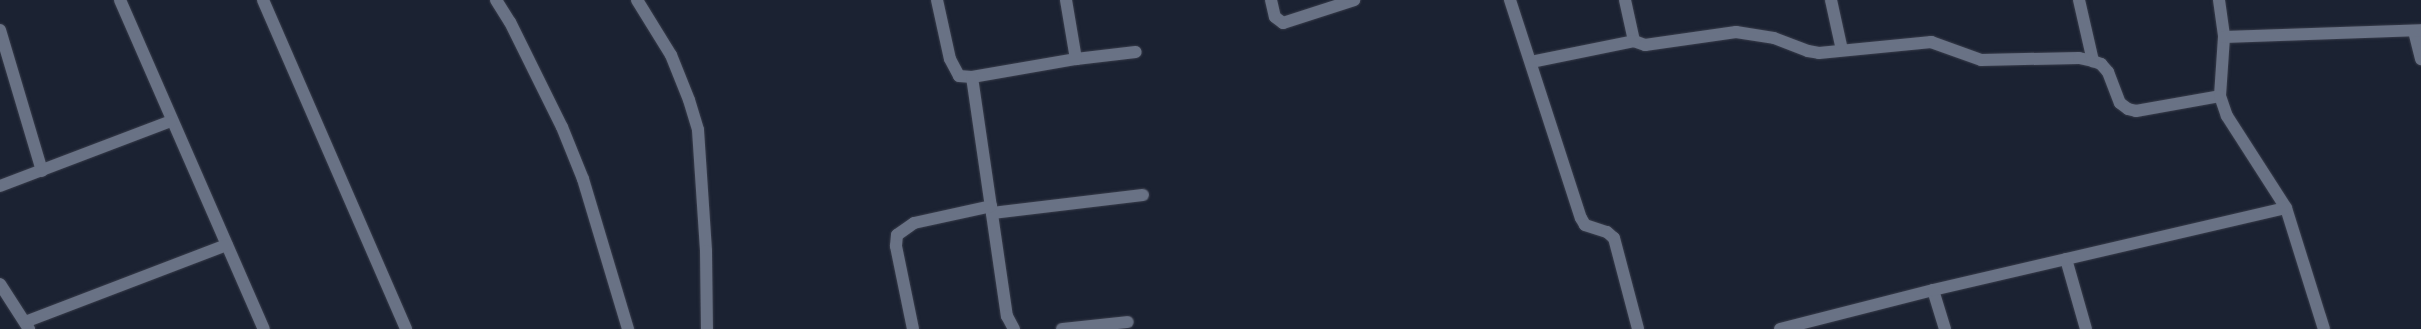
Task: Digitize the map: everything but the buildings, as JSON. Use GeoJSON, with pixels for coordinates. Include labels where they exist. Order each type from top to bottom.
{"type":"FeatureCollection","features":[{"type":"Feature","properties":{"kind":"street"},"geometry":{"type":"LineString","coordinates":[[120,0],[171,121],[264,329]]}},
{"type":"Feature","properties":{"kind":"street"},"geometry":{"type":"LineString","coordinates":[[262,0],[406,329]]}},
{"type":"Feature","properties":{"kind":"street"},"geometry":{"type":"LineString","coordinates":[[496,0],[510,22],[562,127],[583,179],[628,329]]}},
{"type":"Feature","properties":{"kind":"street"},"geometry":{"type":"LineString","coordinates":[[637,0],[671,55],[689,100],[698,130],[706,251],[706,329]]}},
{"type":"Feature","properties":{"kind":"street"},"geometry":{"type":"LineString","coordinates":[[937,0],[954,70],[960,76],[972,78],[1076,59],[1136,52]]}},
{"type":"Feature","properties":{"kind":"street"},"geometry":{"type":"LineString","coordinates":[[1066,0],[1076,59]]}},
{"type":"Feature","properties":{"kind":"street"},"geometry":{"type":"LineString","coordinates":[[1271,0],[1275,17],[1283,23],[1354,0]]}},
{"type":"Feature","properties":{"kind":"street"},"geometry":{"type":"LineString","coordinates":[[1510,0],[1581,218],[1585,225],[1607,232],[1614,238],[1638,329]]}},
{"type":"Feature","properties":{"kind":"street"},"geometry":{"type":"LineString","coordinates":[[1625,0],[1634,41]]}},
{"type":"Feature","properties":{"kind":"street"},"geometry":{"type":"LineString","coordinates":[[1831,0],[1842,50]]}},
{"type":"Feature","properties":{"kind":"street"},"geometry":{"type":"LineString","coordinates":[[2079,0],[2093,61]]}},
{"type":"Feature","properties":{"kind":"street"},"geometry":{"type":"LineString","coordinates":[[2219,0],[2224,37],[2220,96],[2227,116],[2286,208],[2324,329]]}},
{"type":"Feature","properties":{"kind":"street"},"geometry":{"type":"LineString","coordinates":[[0,30],[42,170]]}},
{"type":"Feature","properties":{"kind":"street"},"geometry":{"type":"LineString","coordinates":[[2224,37],[2418,30],[2421,59]]}},
{"type":"Feature","properties":{"kind":"street"},"geometry":{"type":"LineString","coordinates":[[1531,62],[1634,41],[1638,44],[1653,45],[1736,32],[1774,38],[1808,52],[1842,50],[1919,41],[1940,44],[1970,58],[1981,60],[2079,58],[2093,61],[2101,64],[2108,72],[2120,103],[2128,109],[2136,111],[2220,96]]}},
{"type":"Feature","properties":{"kind":"street"},"geometry":{"type":"LineString","coordinates":[[972,78],[1007,316],[1014,329]]}},
{"type":"Feature","properties":{"kind":"street"},"geometry":{"type":"LineString","coordinates":[[0,186],[171,121]]}},
{"type":"Feature","properties":{"kind":"street"},"geometry":{"type":"LineString","coordinates":[[913,329],[896,246],[897,235],[914,223],[992,210],[1143,194]]}},
{"type":"Feature","properties":{"kind":"street"},"geometry":{"type":"LineString","coordinates":[[1780,329],[1793,327],[1933,290],[2286,208]]}},
{"type":"Feature","properties":{"kind":"street"},"geometry":{"type":"LineString","coordinates":[[0,284],[27,325],[227,245]]}},
{"type":"Feature","properties":{"kind":"street"},"geometry":{"type":"LineString","coordinates":[[2066,259],[2086,329]]}},
{"type":"Feature","properties":{"kind":"street"},"geometry":{"type":"LineString","coordinates":[[1933,290],[1945,329]]}},
{"type":"Feature","properties":{"kind":"street"},"geometry":{"type":"LineString","coordinates":[[1062,329],[1128,322]]}}]}
